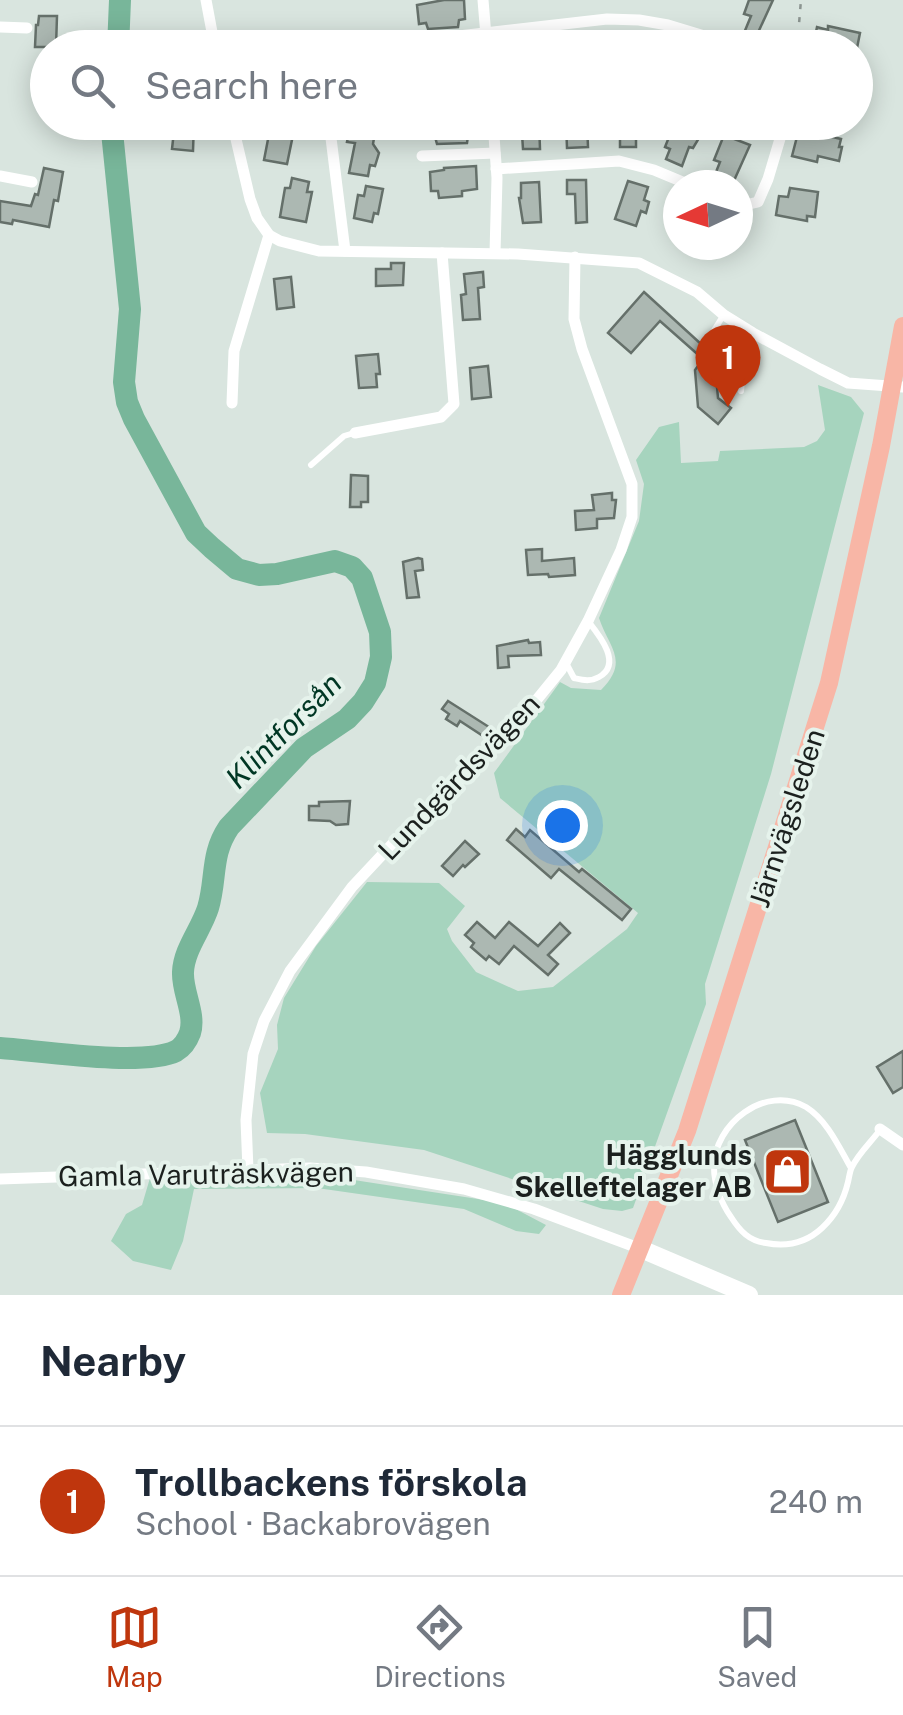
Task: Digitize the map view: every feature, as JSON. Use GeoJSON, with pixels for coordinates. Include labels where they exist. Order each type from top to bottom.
{"type":"FeatureCollection","features":[{"type":"Feature","properties":{"kind":"main road","name":"Järnvägsleden"},"geometry":{"type":"LineString","coordinates":[[622,1295],[688,1132],[829,683],[898,386],[903,326]]}},
{"type":"Feature","properties":{"kind":"street"},"geometry":{"type":"LineString","coordinates":[[206,0],[212,30]]}},
{"type":"Feature","properties":{"kind":"street"},"geometry":{"type":"LineString","coordinates":[[483,0],[486,30]]}},
{"type":"Feature","properties":{"kind":"street"},"geometry":{"type":"LineString","coordinates":[[525,30],[607,19],[685,30]]}},
{"type":"Feature","properties":{"kind":"street"},"geometry":{"type":"LineString","coordinates":[[0,26],[27,28]]}},
{"type":"Feature","properties":{"kind":"street"},"geometry":{"type":"LineString","coordinates":[[236,140],[257,218],[269,234],[298,247],[319,251],[495,253],[639,263],[697,292],[752,334],[848,382],[898,386]]}},
{"type":"Feature","properties":{"kind":"street"},"geometry":{"type":"LineString","coordinates":[[331,140],[345,251]]}},
{"type":"Feature","properties":{"kind":"street"},"geometry":{"type":"LineString","coordinates":[[494,140],[495,253]]}},
{"type":"Feature","properties":{"kind":"street"},"geometry":{"type":"LineString","coordinates":[[753,203],[758,202],[780,140]]}},
{"type":"Feature","properties":{"kind":"street"},"geometry":{"type":"LineString","coordinates":[[422,156],[495,153]]}},
{"type":"Feature","properties":{"kind":"street"},"geometry":{"type":"LineString","coordinates":[[496,169],[619,161],[663,174]]}},
{"type":"Feature","properties":{"kind":"street"},"geometry":{"type":"LineString","coordinates":[[0,176],[32,182]]}},
{"type":"Feature","properties":{"kind":"street"},"geometry":{"type":"LineString","coordinates":[[232,403],[234,351],[269,234]]}},
{"type":"Feature","properties":{"kind":"street"},"geometry":{"type":"LineString","coordinates":[[355,433],[441,418],[454,404],[442,254]]}},
{"type":"Feature","properties":{"kind":"street","name":"Lundgärdsvägen"},"geometry":{"type":"LineString","coordinates":[[248,1170],[246,1120],[253,1054],[264,1020],[290,970],[352,887],[508,735],[566,662],[621,550],[632,517],[632,484],[574,319],[576,258]]}},
{"type":"Feature","properties":{"kind":"street"},"geometry":{"type":"LineString","coordinates":[[880,1130],[903,1145]]}},
{"type":"Feature","properties":{"kind":"street","name":"Gamla Varuträskvägen"},"geometry":{"type":"LineString","coordinates":[[0,1179],[310,1168],[366,1172],[464,1188],[641,1249]]}},
{"type":"Feature","properties":{"kind":"street"},"geometry":{"type":"LineString","coordinates":[[641,1249],[750,1295]]}},
{"type":"Feature","properties":{"kind":"lane"},"geometry":{"type":"LineString","coordinates":[[724,314],[708,346],[744,364]]}},
{"type":"Feature","properties":{"kind":"lane"},"geometry":{"type":"LineString","coordinates":[[742,391],[740,380],[752,334]]}},
{"type":"Feature","properties":{"kind":"lane"},"geometry":{"type":"LineString","coordinates":[[311,465],[344,436],[355,433]]}},
{"type":"Feature","properties":{"kind":"lane"},"geometry":{"type":"LineString","coordinates":[[566,662],[574,678],[584,681],[602,676],[608,669],[606,647],[588,621]]}},
{"type":"Feature","properties":{"kind":"lane"},"geometry":{"type":"LineString","coordinates":[[851,1168],[832,1135],[809,1109],[780,1101],[764,1102],[734,1121],[722,1136],[714,1168],[725,1209],[740,1231],[754,1242],[779,1245],[804,1241],[834,1215],[851,1168],[880,1130]]}},
{"type":"Feature","properties":{"kind":"path"},"geometry":{"type":"LineString","coordinates":[[799,30],[801,0]]}},
{"type":"Feature","properties":{"kind":"green space"},"geometry":{"type":"Polygon","coordinates":[[[818,385],[851,397],[864,413],[771,774],[705,984],[706,1004],[633,1208],[603,1209],[424,1150],[305,1134],[267,1133],[260,1093],[278,1049],[277,1025],[284,998],[316,946],[367,882],[439,883],[465,906],[447,929],[452,941],[476,972],[518,991],[553,987],[627,929],[638,913],[500,798],[494,773],[560,682],[571,688],[601,690],[610,680],[615,654],[599,618],[639,521],[644,484],[636,460],[659,427],[679,422],[681,463],[718,461],[720,451],[804,447],[817,441],[825,430],[818,385]]]}},
{"type":"Feature","properties":{"kind":"green space"},"geometry":{"type":"Polygon","coordinates":[[[308,1173],[504,1203],[546,1225],[539,1234],[516,1231],[464,1209],[317,1188],[194,1189],[183,1241],[171,1270],[133,1261],[111,1241],[126,1214],[142,1205],[150,1178],[308,1173]]]}},
{"type":"Feature","properties":{"kind":"building"},"geometry":{"type":"Polygon","coordinates":[[[464,0],[465,19],[459,20],[458,27],[428,29],[426,23],[419,24],[417,5],[464,0]]]}},
{"type":"Feature","properties":{"kind":"building"},"geometry":{"type":"Polygon","coordinates":[[[749,0],[773,0],[759,30],[745,30],[751,16],[744,14],[749,0]]]}},
{"type":"Feature","properties":{"kind":"building"},"geometry":{"type":"Polygon","coordinates":[[[39,16],[57,16],[57,30],[36,30],[39,16]]]}},
{"type":"Feature","properties":{"kind":"building"},"geometry":{"type":"Polygon","coordinates":[[[173,140],[193,140],[193,151],[172,149],[173,140]]]}},
{"type":"Feature","properties":{"kind":"building"},"geometry":{"type":"Polygon","coordinates":[[[268,140],[292,140],[287,164],[264,160],[268,140]]]}},
{"type":"Feature","properties":{"kind":"building"},"geometry":{"type":"Polygon","coordinates":[[[374,140],[379,153],[368,176],[349,173],[355,143],[347,142],[374,140]]]}},
{"type":"Feature","properties":{"kind":"building"},"geometry":{"type":"Polygon","coordinates":[[[436,140],[467,140],[467,143],[437,144],[436,140]]]}},
{"type":"Feature","properties":{"kind":"building"},"geometry":{"type":"Polygon","coordinates":[[[522,140],[540,140],[540,149],[523,149],[522,140]]]}},
{"type":"Feature","properties":{"kind":"building"},"geometry":{"type":"Polygon","coordinates":[[[567,140],[588,140],[588,147],[567,148],[567,140]]]}},
{"type":"Feature","properties":{"kind":"building"},"geometry":{"type":"Polygon","coordinates":[[[620,140],[636,140],[636,147],[620,147],[620,140]]]}},
{"type":"Feature","properties":{"kind":"building"},"geometry":{"type":"Polygon","coordinates":[[[668,140],[698,140],[693,148],[689,147],[682,166],[666,159],[670,149],[665,147],[668,140]]]}},
{"type":"Feature","properties":{"kind":"building"},"geometry":{"type":"Polygon","coordinates":[[[722,140],[750,145],[739,170],[717,170],[720,162],[714,160],[722,140]]]}},
{"type":"Feature","properties":{"kind":"building"},"geometry":{"type":"Polygon","coordinates":[[[796,140],[841,140],[839,161],[818,156],[817,162],[792,156],[796,140]]]}},
{"type":"Feature","properties":{"kind":"building"},"geometry":{"type":"Polygon","coordinates":[[[476,166],[477,189],[462,191],[462,196],[439,198],[438,191],[431,191],[430,172],[476,166]]]}},
{"type":"Feature","properties":{"kind":"building"},"geometry":{"type":"Polygon","coordinates":[[[44,168],[63,172],[49,227],[13,220],[12,224],[0,222],[0,201],[31,206],[35,194],[38,195],[44,168]]]}},
{"type":"Feature","properties":{"kind":"building"},"geometry":{"type":"Polygon","coordinates":[[[292,178],[309,182],[307,192],[312,192],[306,222],[280,217],[285,188],[290,188],[292,178]]]}},
{"type":"Feature","properties":{"kind":"building"},"geometry":{"type":"Polygon","coordinates":[[[567,180],[586,180],[587,222],[576,223],[575,194],[567,194],[567,180]]]}},
{"type":"Feature","properties":{"kind":"building"},"geometry":{"type":"Polygon","coordinates":[[[628,181],[648,187],[646,213],[641,211],[636,226],[615,219],[628,181]]]}},
{"type":"Feature","properties":{"kind":"building"},"geometry":{"type":"Polygon","coordinates":[[[539,182],[541,222],[523,223],[521,183],[539,182]]]}},
{"type":"Feature","properties":{"kind":"building"},"geometry":{"type":"Polygon","coordinates":[[[366,186],[383,189],[378,214],[374,213],[372,222],[354,218],[358,195],[364,196],[366,186]]]}},
{"type":"Feature","properties":{"kind":"building"},"geometry":{"type":"Polygon","coordinates":[[[790,188],[818,192],[815,217],[807,216],[807,221],[776,215],[779,196],[788,197],[790,188]]]}},
{"type":"Feature","properties":{"kind":"building"},"geometry":{"type":"Polygon","coordinates":[[[391,263],[404,263],[403,285],[376,286],[376,269],[391,269],[391,263]]]}},
{"type":"Feature","properties":{"kind":"building"},"geometry":{"type":"Polygon","coordinates":[[[483,272],[484,287],[478,288],[480,319],[463,320],[464,274],[483,272]]]}},
{"type":"Feature","properties":{"kind":"building"},"geometry":{"type":"Polygon","coordinates":[[[291,277],[294,307],[277,309],[274,279],[291,277]]]}},
{"type":"Feature","properties":{"kind":"building"},"geometry":{"type":"Polygon","coordinates":[[[644,292],[701,344],[704,352],[725,365],[716,376],[718,398],[731,408],[718,424],[698,407],[695,370],[703,359],[660,321],[631,353],[608,333],[644,292]]]}},
{"type":"Feature","properties":{"kind":"building"},"geometry":{"type":"Polygon","coordinates":[[[378,354],[377,387],[359,388],[356,356],[378,354]]]}},
{"type":"Feature","properties":{"kind":"building"},"geometry":{"type":"Polygon","coordinates":[[[488,366],[491,397],[472,399],[470,368],[488,366]]]}},
{"type":"Feature","properties":{"kind":"building"},"geometry":{"type":"Polygon","coordinates":[[[351,475],[368,476],[368,502],[361,502],[361,507],[350,507],[351,475]]]}},
{"type":"Feature","properties":{"kind":"building"},"geometry":{"type":"Polygon","coordinates":[[[612,493],[612,500],[616,500],[614,518],[597,519],[597,528],[576,530],[575,511],[594,510],[592,495],[612,493]]]}},
{"type":"Feature","properties":{"kind":"building"},"geometry":{"type":"Polygon","coordinates":[[[542,549],[542,561],[574,558],[575,575],[528,575],[526,550],[542,549]]]}},
{"type":"Feature","properties":{"kind":"building"},"geometry":{"type":"Polygon","coordinates":[[[422,559],[423,570],[415,571],[419,597],[407,598],[403,562],[422,559]]]}},
{"type":"Feature","properties":{"kind":"building"},"geometry":{"type":"Polygon","coordinates":[[[528,640],[540,642],[541,655],[508,656],[509,667],[498,668],[497,646],[528,640]]]}},
{"type":"Feature","properties":{"kind":"building"},"geometry":{"type":"Polygon","coordinates":[[[448,701],[489,727],[483,736],[460,721],[457,726],[446,719],[449,714],[442,709],[448,701]]]}},
{"type":"Feature","properties":{"kind":"building"},"geometry":{"type":"Polygon","coordinates":[[[350,801],[348,824],[309,820],[309,806],[350,801]]]}},
{"type":"Feature","properties":{"kind":"building"},"geometry":{"type":"Polygon","coordinates":[[[516,829],[525,837],[530,830],[631,909],[622,920],[559,869],[551,878],[507,840],[516,829]]]}},
{"type":"Feature","properties":{"kind":"building"},"geometry":{"type":"Polygon","coordinates":[[[465,841],[479,854],[453,876],[442,866],[465,841]]]}},
{"type":"Feature","properties":{"kind":"building"},"geometry":{"type":"Polygon","coordinates":[[[477,922],[495,938],[509,922],[538,946],[560,923],[570,933],[548,955],[558,964],[548,975],[514,946],[499,964],[489,956],[486,960],[471,947],[474,943],[465,935],[477,922]]]}},
{"type":"Feature","properties":{"kind":"building"},"geometry":{"type":"Polygon","coordinates":[[[903,1051],[903,1087],[893,1093],[877,1067],[903,1051]]]}},
{"type":"Feature","properties":{"kind":"building","name":"Hägglunds Skelleftelager AB"},"geometry":{"type":"Polygon","coordinates":[[[795,1120],[828,1202],[778,1222],[745,1140],[795,1120]]]}},
{"type":"Feature","properties":{"kind":"waterway","name":"Klintforsån"},"geometry":{"type":"LineString","coordinates":[[119,30],[120,0]]}},
{"type":"Feature","properties":{"kind":"waterway","name":"Klintforsån"},"geometry":{"type":"LineString","coordinates":[[0,1048],[140,1058],[161,1056],[183,1046],[191,1026],[184,964],[208,908],[223,837],[304,748],[347,719],[363,702],[375,683],[381,657],[380,632],[362,578],[352,567],[335,561],[259,575],[237,569],[196,533],[134,419],[124,382],[130,309],[113,140]]}},
{"type":"Feature","properties":{"kind":"place","name":"Trollbackens förskola"},"geometry":{"type":"Point","coordinates":[728,407]}},
{"type":"Feature","properties":{"kind":"place","name":"Hägglunds Skelleftelager AB"},"geometry":{"type":"Point","coordinates":[787,1171]}}]}
